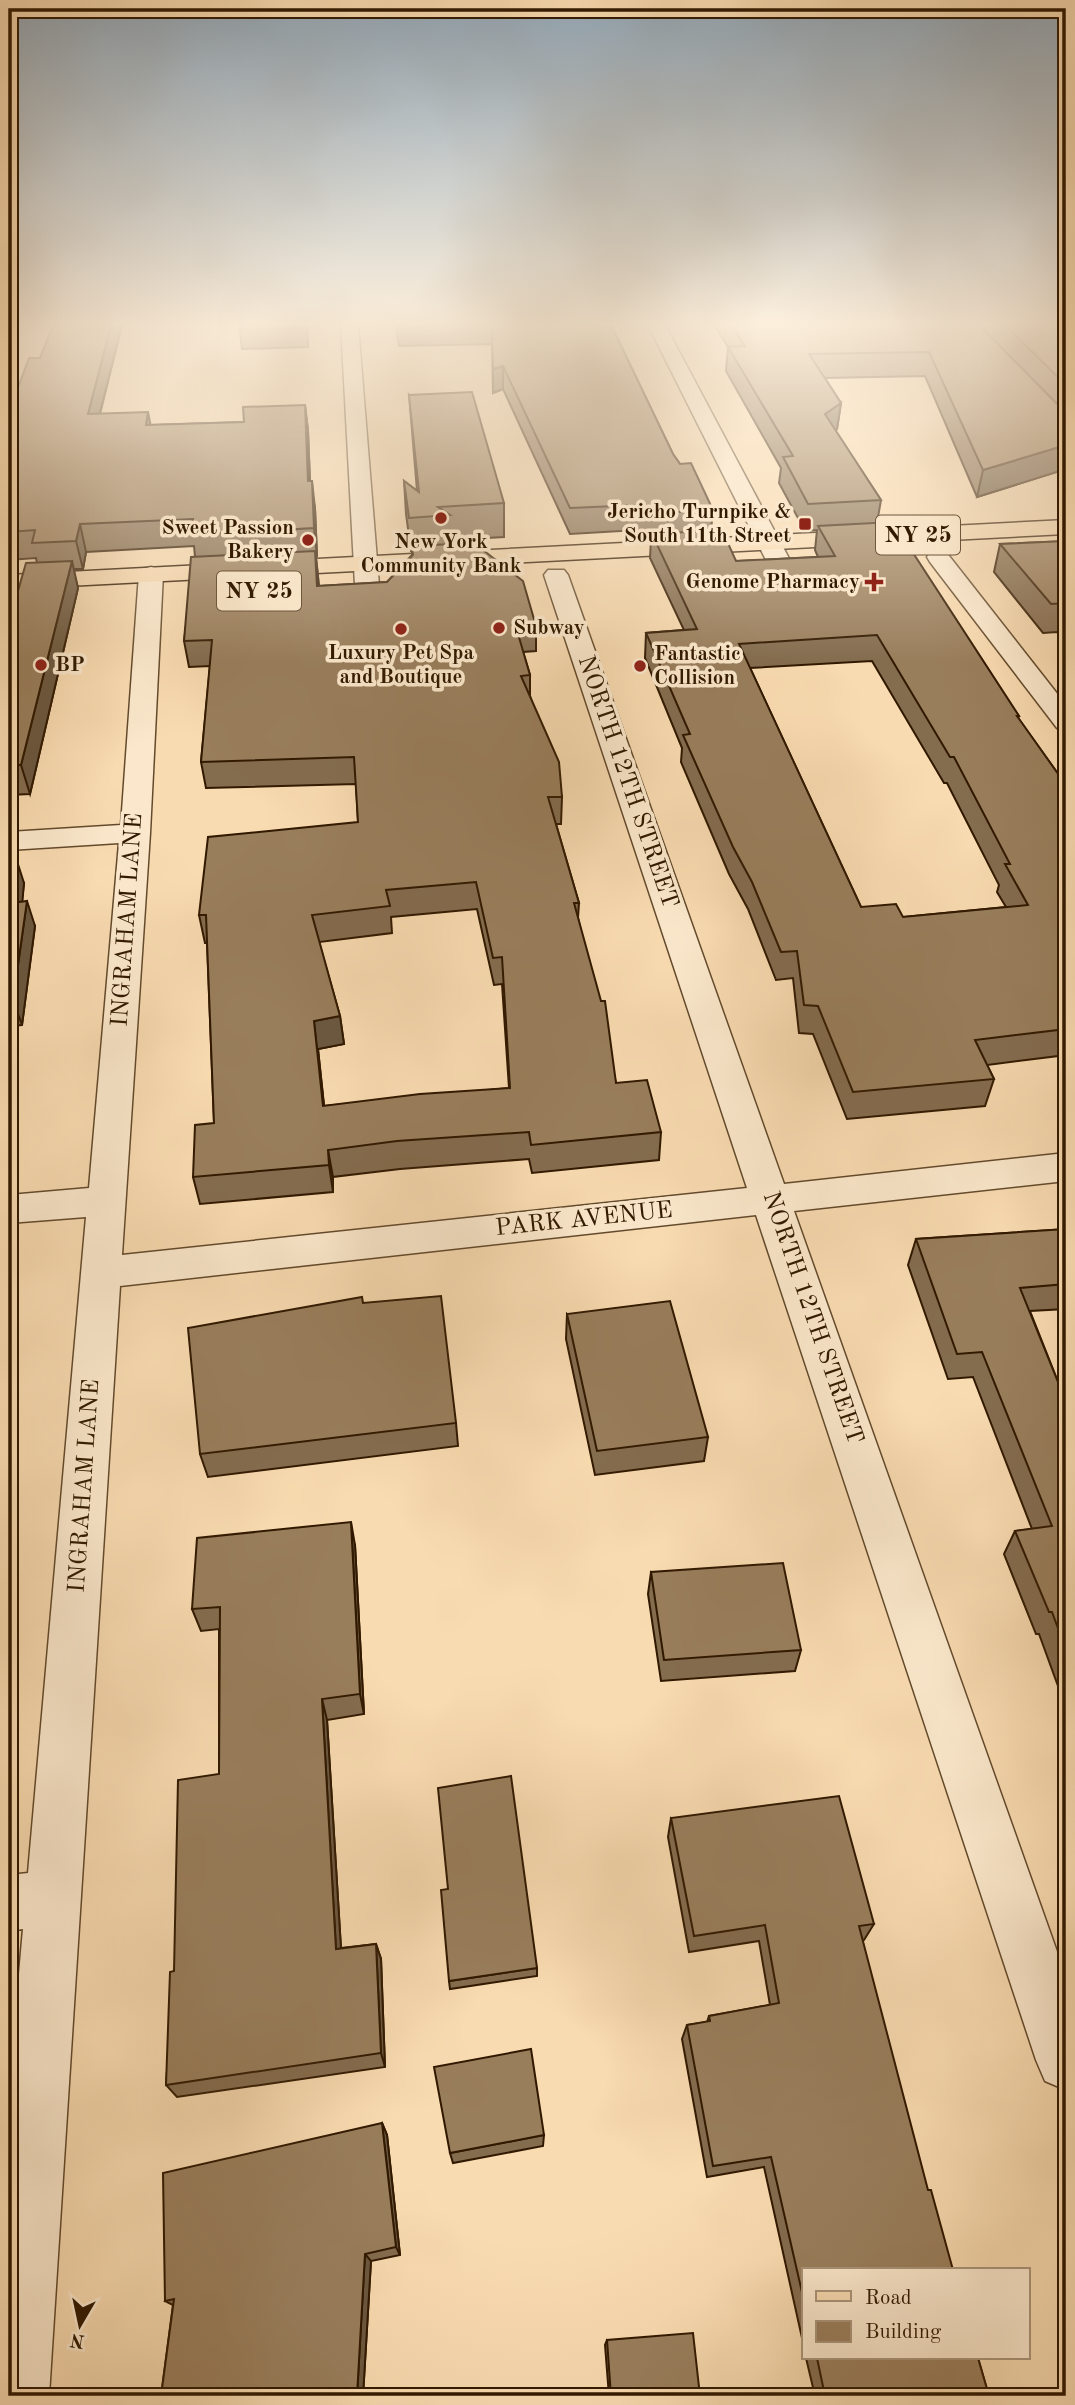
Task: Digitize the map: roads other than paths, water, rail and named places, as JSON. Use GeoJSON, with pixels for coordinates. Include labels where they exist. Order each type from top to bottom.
{"type":"FeatureCollection","features":[{"type":"Feature","properties":{"kind":"main road","name":"NY 25"},"geometry":{"type":"LineString","coordinates":[[9,582],[151,585],[366,574],[665,548],[1066,527]]}},
{"type":"Feature","properties":{"kind":"main road"},"geometry":{"type":"LineString","coordinates":[[556,575],[563,565],[643,559],[665,548]]}},
{"type":"Feature","properties":{"kind":"main road","name":"NY 25"},"geometry":{"type":"LineString","coordinates":[[912,558],[964,555]]}},
{"type":"Feature","properties":{"kind":"main road","name":"NY 25"},"geometry":{"type":"LineString","coordinates":[[366,574],[556,575],[819,562]]}},
{"type":"Feature","properties":{"kind":"main road","name":"NY 25"},"geometry":{"type":"LineString","coordinates":[[9,604],[151,585]]}},
{"type":"Feature","properties":{"kind":"street"},"geometry":{"type":"LineString","coordinates":[[357,437],[366,574]]}},
{"type":"Feature","properties":{"kind":"street"},"geometry":{"type":"LineString","coordinates":[[714,437],[780,564]]}},
{"type":"Feature","properties":{"kind":"street"},"geometry":{"type":"LineString","coordinates":[[938,557],[1066,722]]}},
{"type":"Feature","properties":{"kind":"street","name":"NORTH 12TH STREET"},"geometry":{"type":"LineString","coordinates":[[556,575],[1066,2060]]}},
{"type":"Feature","properties":{"kind":"street","name":"INGRAHAM LANE"},"geometry":{"type":"LineString","coordinates":[[15,2396],[32,1900],[101,1273],[151,585]]}},
{"type":"Feature","properties":{"kind":"street"},"geometry":{"type":"LineString","coordinates":[[9,841],[135,833]]}},
{"type":"Feature","properties":{"kind":"street","name":"PARK AVENUE"},"geometry":{"type":"LineString","coordinates":[[101,1273],[1066,1167]]}},
{"type":"Feature","properties":{"kind":"street"},"geometry":{"type":"LineString","coordinates":[[9,1209],[107,1201]]}},
{"type":"Feature","properties":{"kind":"place","name":"New York Community Bank"},"geometry":{"type":"Point","coordinates":[441,518]}},
{"type":"Feature","properties":{"kind":"place","name":"Jericho Turnpike & South 11th Street"},"geometry":{"type":"Point","coordinates":[805,524]}},
{"type":"Feature","properties":{"kind":"place","name":"Sweet Passion Bakery"},"geometry":{"type":"Point","coordinates":[308,540]}},
{"type":"Feature","properties":{"kind":"place","name":"Genome Pharmacy"},"geometry":{"type":"Point","coordinates":[874,582]}},
{"type":"Feature","properties":{"kind":"place","name":"Subway"},"geometry":{"type":"Point","coordinates":[499,628]}},
{"type":"Feature","properties":{"kind":"place","name":"Luxury Pet Spa and Boutique"},"geometry":{"type":"Point","coordinates":[401,629]}},
{"type":"Feature","properties":{"kind":"place","name":"BP"},"geometry":{"type":"Point","coordinates":[41,665]}},
{"type":"Feature","properties":{"kind":"place","name":"Fantastic Collision"},"geometry":{"type":"Point","coordinates":[640,666]}}]}
